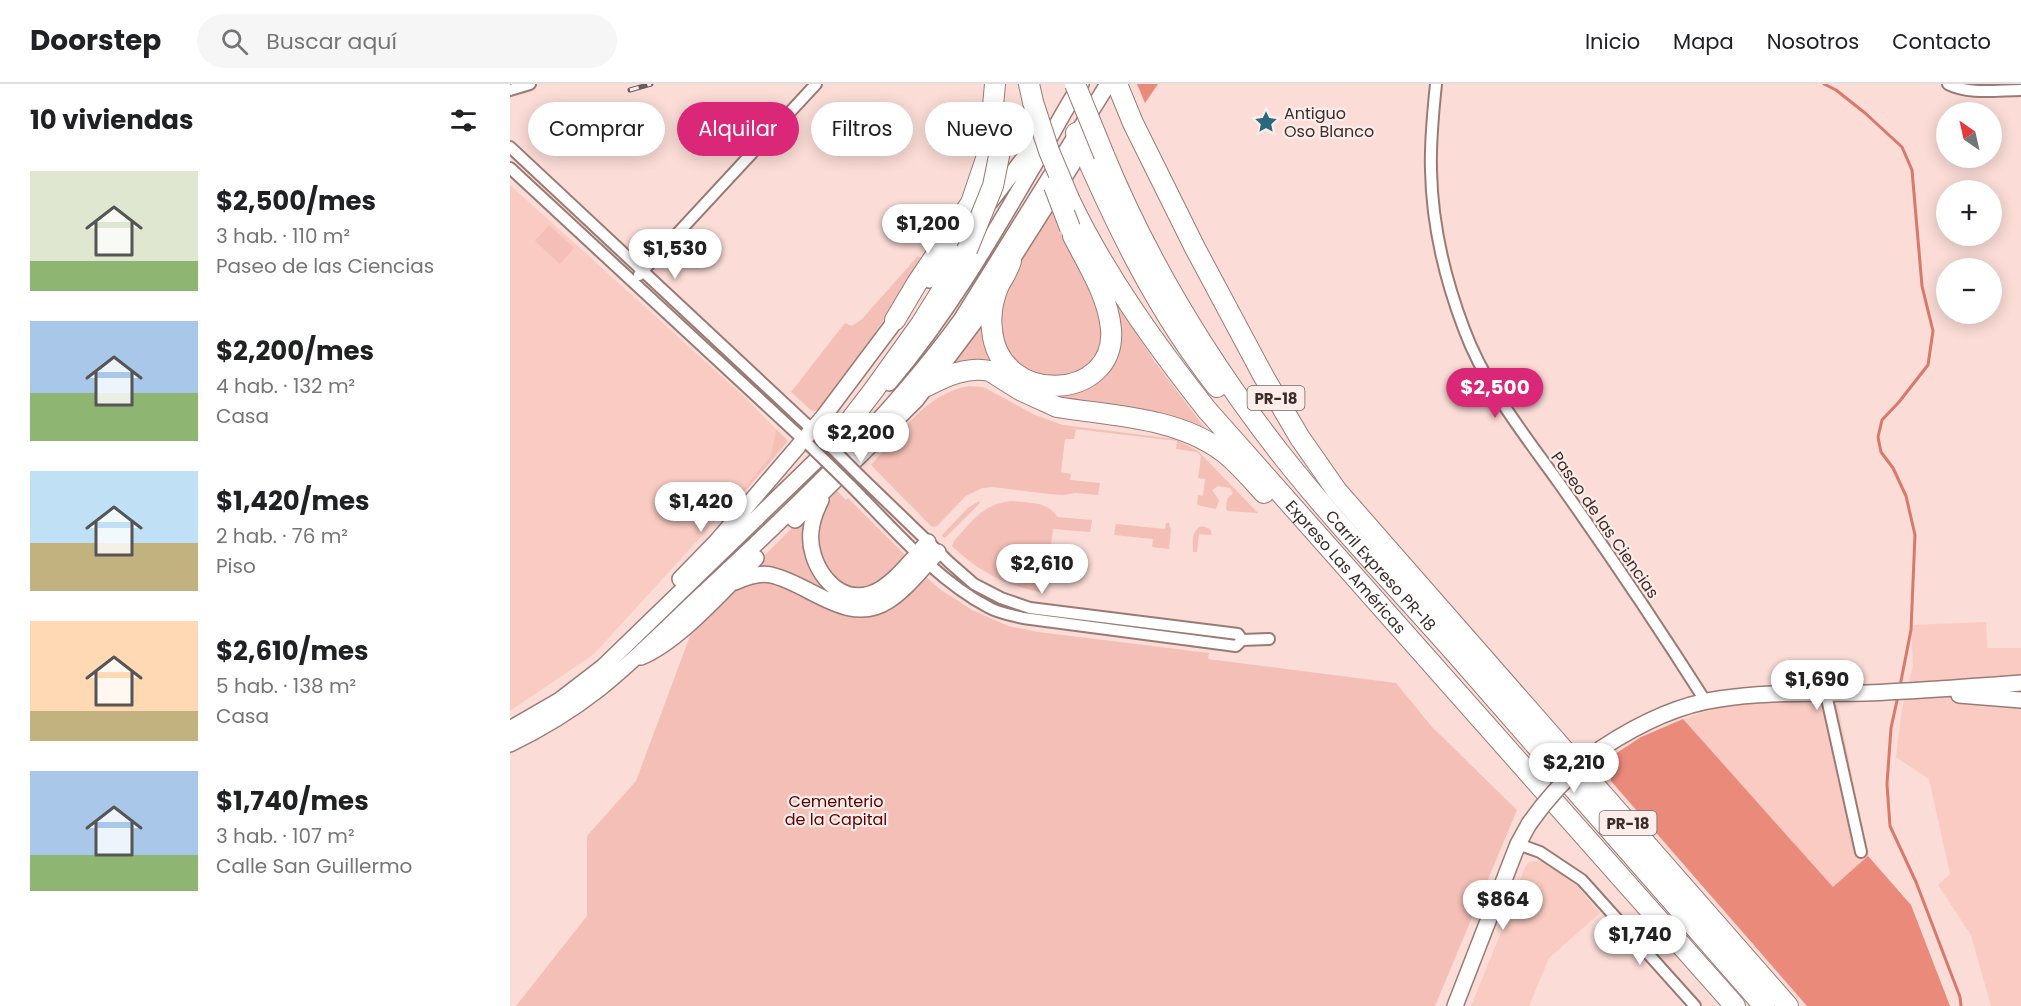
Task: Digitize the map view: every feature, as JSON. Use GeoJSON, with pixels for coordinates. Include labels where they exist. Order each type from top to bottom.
{"type":"FeatureCollection","features":[{"type":"Feature","properties":{"kind":"highway"},"geometry":{"type":"LineString","coordinates":[[895,320],[971,203],[989,150],[995,84]]}},
{"type":"Feature","properties":{"kind":"highway"},"geometry":{"type":"LineString","coordinates":[[814,440],[873,391],[921,324],[967,250],[993,186],[1001,146],[1003,84]]}},
{"type":"Feature","properties":{"kind":"highway","name":"Carril Expreso PR-18"},"geometry":{"type":"LineString","coordinates":[[1075,84],[1136,226],[1181,307],[1233,390],[1280,452],[1383,573],[1764,1006]]}},
{"type":"Feature","properties":{"kind":"highway","name":"PR-18"},"geometry":{"type":"LineString","coordinates":[[1111,84],[1264,377],[1300,438],[1337,491],[1788,1006]]}},
{"type":"Feature","properties":{"kind":"highway","name":"Expreso Las Américas"},"geometry":{"type":"LineString","coordinates":[[1031,93],[1052,157],[1070,201],[1103,264],[1163,354],[1208,410],[1318,536],[1735,1006]]}},
{"type":"Feature","properties":{"kind":"highway"},"geometry":{"type":"LineString","coordinates":[[1079,139],[1124,240],[1171,324],[1219,389],[1280,452]]}},
{"type":"Feature","properties":{"kind":"highway"},"geometry":{"type":"LineString","coordinates":[[1011,261],[994,299],[991,317],[992,332],[999,355],[1018,377],[1037,385],[1066,386],[1086,378],[1105,357],[1110,342],[1111,328],[1104,299],[1070,228],[1054,188],[1052,157]]}},
{"type":"Feature","properties":{"kind":"highway"},"geometry":{"type":"LineString","coordinates":[[927,386],[956,374],[982,369],[990,371],[1020,390],[1057,407],[1161,423],[1198,435],[1224,452],[1287,517],[1318,536]]}},
{"type":"Feature","properties":{"kind":"main road"},"geometry":{"type":"LineString","coordinates":[[623,646],[655,604],[814,440],[872,403],[912,356],[993,236],[1081,84]]}},
{"type":"Feature","properties":{"kind":"main road"},"geometry":{"type":"LineString","coordinates":[[510,744],[598,689],[764,537],[839,463],[935,356],[961,320],[1079,139],[1111,84]]}},
{"type":"Feature","properties":{"kind":"main road"},"geometry":{"type":"LineString","coordinates":[[510,729],[540,713],[585,682],[623,646],[814,440],[895,320],[1068,103]]}},
{"type":"Feature","properties":{"kind":"main road"},"geometry":{"type":"LineString","coordinates":[[928,552],[878,591],[869,595],[849,595],[834,587],[818,566],[811,550],[810,531],[818,507],[843,483],[927,386],[979,316],[1072,165],[1079,139]]}},
{"type":"Feature","properties":{"kind":"main road"},"geometry":{"type":"LineString","coordinates":[[628,663],[656,651],[678,634],[729,584],[843,483]]}},
{"type":"Feature","properties":{"kind":"main road"},"geometry":{"type":"LineString","coordinates":[[729,584],[751,575],[769,574],[790,581],[839,605],[870,609],[889,601],[928,552]]}},
{"type":"Feature","properties":{"kind":"main road"},"geometry":{"type":"LineString","coordinates":[[1455,1006],[1518,844],[1529,824],[1564,780],[1602,748],[1626,732],[1656,718],[1706,702],[1759,695],[1914,691],[2021,683]]}},
{"type":"Feature","properties":{"kind":"main road"},"geometry":{"type":"LineString","coordinates":[[1914,691],[2021,700]]}},
{"type":"Feature","properties":{"kind":"street"},"geometry":{"type":"LineString","coordinates":[[510,90],[530,84]]}},
{"type":"Feature","properties":{"kind":"street"},"geometry":{"type":"LineString","coordinates":[[633,282],[816,84]]}},
{"type":"Feature","properties":{"kind":"street","name":"Paseo de las Ciencias"},"geometry":{"type":"LineString","coordinates":[[1436,84],[1431,171],[1436,231],[1447,278],[1464,331],[1506,410],[1560,485],[1706,702]]}},
{"type":"Feature","properties":{"kind":"street"},"geometry":{"type":"LineString","coordinates":[[1948,84],[1955,88],[1971,90],[2021,90]]}},
{"type":"Feature","properties":{"kind":"street"},"geometry":{"type":"LineString","coordinates":[[510,147],[644,271],[814,440],[843,483],[928,552]]}},
{"type":"Feature","properties":{"kind":"street"},"geometry":{"type":"LineString","coordinates":[[510,168],[633,282],[814,440],[860,476],[964,592],[990,609],[1023,618],[1236,646],[1242,640],[1269,639]]}},
{"type":"Feature","properties":{"kind":"street"},"geometry":{"type":"LineString","coordinates":[[1826,694],[1861,852]]}},
{"type":"Feature","properties":{"kind":"street"},"geometry":{"type":"LineString","coordinates":[[1518,844],[1540,852],[1582,880],[1695,1006]]}},
{"type":"Feature","properties":{"kind":"shaded area"},"geometry":{"type":"Polygon","coordinates":[[[1137,84],[1158,84],[1145,103],[1137,84]]]}},
{"type":"Feature","properties":{"kind":"shaded area"},"geometry":{"type":"Polygon","coordinates":[[[510,185],[740,393],[776,429],[771,456],[728,507],[594,654],[510,711],[510,185]]]}},
{"type":"Feature","properties":{"kind":"shaded area"},"geometry":{"type":"Polygon","coordinates":[[[1986,622],[1987,648],[2021,648],[2021,1006],[1991,1006],[1971,935],[1938,885],[1950,874],[1929,779],[1896,757],[1902,709],[1913,666],[1911,625],[1986,622]]]}},
{"type":"Feature","properties":{"kind":"shaded area"},"geometry":{"type":"Polygon","coordinates":[[[1783,701],[1838,705],[1868,856],[1833,887],[1683,719],[1722,706],[1783,701]]]}},
{"type":"Feature","properties":{"kind":"shaded area"},"geometry":{"type":"Polygon","coordinates":[[[1683,719],[1833,887],[1868,856],[1911,905],[1950,1006],[1807,1006],[1611,781],[1612,756],[1641,737],[1683,719]]]}},
{"type":"Feature","properties":{"kind":"shaded area"},"geometry":{"type":"Polygon","coordinates":[[[1542,861],[1569,877],[1600,913],[1549,958],[1529,1006],[1471,1006],[1524,869],[1529,862],[1542,861]]]}},
{"type":"Feature","properties":{"kind":"green space"},"geometry":{"type":"Polygon","coordinates":[[[1051,207],[1092,281],[1104,334],[1100,350],[1093,362],[1061,381],[1019,371],[1000,342],[999,307],[1019,261],[1051,207]]]}},
{"type":"Feature","properties":{"kind":"green space"},"geometry":{"type":"Polygon","coordinates":[[[549,225],[574,248],[560,264],[535,241],[549,225]]]}},
{"type":"Feature","properties":{"kind":"green space"},"geometry":{"type":"Polygon","coordinates":[[[918,256],[924,260],[874,334],[818,411],[812,411],[791,392],[845,323],[852,326],[862,319],[918,256]]]}},
{"type":"Feature","properties":{"kind":"green space"},"geometry":{"type":"Polygon","coordinates":[[[1110,291],[1154,361],[1208,432],[1061,405],[1001,374],[946,374],[985,311],[990,331],[1030,385],[1100,370],[1110,291]]]}},
{"type":"Feature","properties":{"kind":"green space"},"geometry":{"type":"Polygon","coordinates":[[[969,386],[983,387],[1035,415],[1063,425],[1175,439],[1198,451],[1258,513],[1228,511],[1226,509],[1227,499],[1233,493],[1230,488],[1218,486],[1212,490],[1219,500],[1216,509],[1197,505],[1198,495],[1203,496],[1205,479],[1198,478],[1201,456],[1197,452],[1176,449],[1177,441],[1076,429],[1074,439],[1065,439],[1061,472],[1071,474],[1070,480],[1100,483],[1098,495],[1075,493],[1063,495],[993,487],[982,488],[966,496],[937,526],[932,527],[871,465],[903,428],[926,406],[953,390],[969,386]]]}},
{"type":"Feature","properties":{"kind":"green space"},"geometry":{"type":"Polygon","coordinates":[[[776,429],[788,441],[747,489],[728,507],[771,456],[776,429]]]}},
{"type":"Feature","properties":{"kind":"green space"},"geometry":{"type":"Polygon","coordinates":[[[837,491],[846,500],[848,498],[906,557],[875,586],[852,589],[833,578],[818,555],[816,528],[824,504],[837,491]]]}},
{"type":"Feature","properties":{"kind":"green space"},"geometry":{"type":"Polygon","coordinates":[[[979,501],[980,503],[945,538],[943,537],[942,535],[968,508],[979,501]]]}},
{"type":"Feature","properties":{"kind":"green space"},"geometry":{"type":"Polygon","coordinates":[[[1011,501],[1043,505],[1057,517],[1092,520],[1090,532],[1053,529],[1045,593],[995,577],[952,546],[954,541],[985,510],[1011,501]]]}},
{"type":"Feature","properties":{"kind":"green space"},"geometry":{"type":"Polygon","coordinates":[[[806,514],[803,537],[808,561],[821,578],[861,605],[762,570],[760,560],[806,514]]]}},
{"type":"Feature","properties":{"kind":"green space"},"geometry":{"type":"Polygon","coordinates":[[[1166,523],[1169,523],[1171,530],[1169,549],[1152,547],[1153,539],[1114,535],[1116,524],[1165,529],[1166,523]]]}},
{"type":"Feature","properties":{"kind":"green space"},"geometry":{"type":"Polygon","coordinates":[[[1202,526],[1210,529],[1212,535],[1199,534],[1197,552],[1193,552],[1194,533],[1202,526]]]}},
{"type":"Feature","properties":{"kind":"green space","name":"Cementerio de la Capital"},"geometry":{"type":"Polygon","coordinates":[[[925,576],[941,590],[972,610],[1008,626],[1038,632],[1209,653],[1208,659],[1396,683],[1432,727],[1517,810],[1435,1006],[516,1006],[587,916],[587,836],[636,781],[693,628],[734,590],[742,586],[766,582],[789,589],[838,613],[861,616],[895,604],[906,597],[925,576]]]}},
{"type":"Feature","properties":{"kind":"waterway"},"geometry":{"type":"LineString","coordinates":[[1824,84],[1836,90],[1865,113],[1902,147],[1912,170],[1922,286],[1933,331],[1928,365],[1882,420],[1878,437],[1881,452],[1893,468],[1906,496],[1915,535],[1911,630],[1900,686]]}},
{"type":"Feature","properties":{"kind":"waterway"},"geometry":{"type":"LineString","coordinates":[[1898,696],[1891,728],[1887,784],[1890,826],[1916,882],[1960,997],[1961,1006]]}},
{"type":"Feature","properties":{"kind":"railway"},"geometry":{"type":"LineString","coordinates":[[630,90],[651,84]]}},
{"type":"Feature","properties":{"kind":"place","name":"Antiguo Oso Blanco"},"geometry":{"type":"Point","coordinates":[1266,122]}}]}
